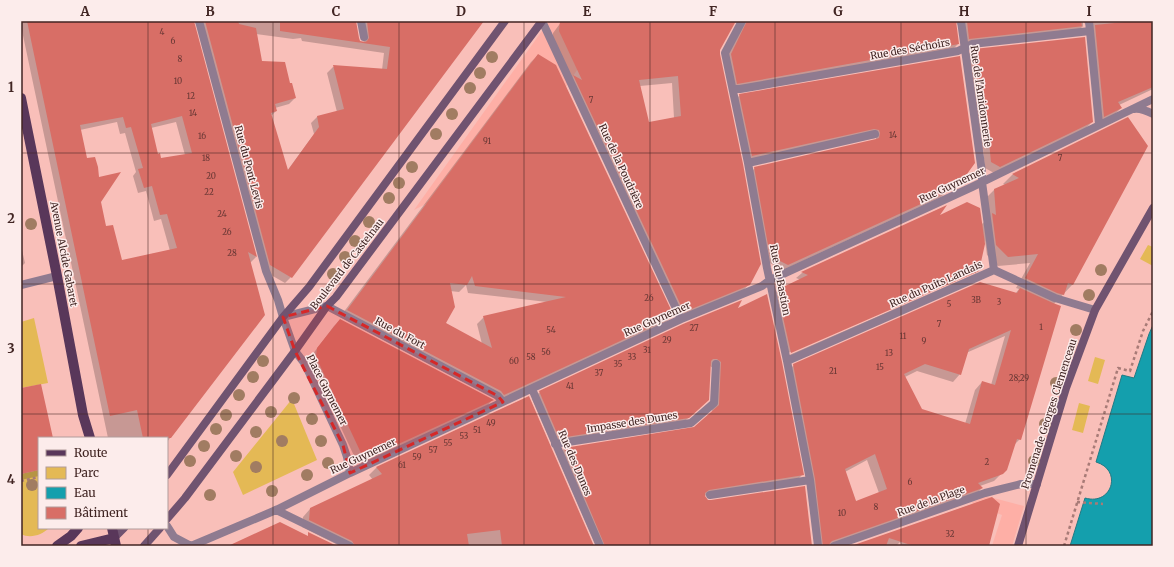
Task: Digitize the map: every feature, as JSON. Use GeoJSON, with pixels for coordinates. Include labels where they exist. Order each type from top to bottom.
{"type":"FeatureCollection","features":[{"type":"Feature","properties":{"kind":"main road","name":"Avenue Alcide Gabaret"},"geometry":{"type":"LineString","coordinates":[[21,98],[83,415],[90,437]]}},
{"type":"Feature","properties":{"kind":"main road","name":"Avenue Alcide Gabaret"},"geometry":{"type":"LineString","coordinates":[[83,415],[83,437]]}},
{"type":"Feature","properties":{"kind":"main road"},"geometry":{"type":"LineString","coordinates":[[57,546],[71,536],[77,529]]}},
{"type":"Feature","properties":{"kind":"main road"},"geometry":{"type":"LineString","coordinates":[[81,546],[114,537]]}},
{"type":"Feature","properties":{"kind":"main road"},"geometry":{"type":"LineString","coordinates":[[104,546],[114,537]]}},
{"type":"Feature","properties":{"kind":"street","name":"Rue du Pont Levis"},"geometry":{"type":"LineString","coordinates":[[199,21],[266,271],[278,300],[283,317]]}},
{"type":"Feature","properties":{"kind":"street"},"geometry":{"type":"LineString","coordinates":[[361,21],[364,37]]}},
{"type":"Feature","properties":{"kind":"street","name":"Boulevard de Castelnau"},"geometry":{"type":"LineString","coordinates":[[168,472],[283,317],[309,287],[505,21]]}},
{"type":"Feature","properties":{"kind":"street","name":"Boulevard de Castelnau"},"geometry":{"type":"LineString","coordinates":[[168,519],[186,498],[327,306],[336,298],[542,21]]}},
{"type":"Feature","properties":{"kind":"street","name":"Rue de la Poudrière"},"geometry":{"type":"LineString","coordinates":[[542,21],[681,319]]}},
{"type":"Feature","properties":{"kind":"street","name":"Rue du Bastion"},"geometry":{"type":"LineString","coordinates":[[742,21],[725,53],[810,480],[818,546]]}},
{"type":"Feature","properties":{"kind":"street","name":"Rue de l'Amidonnerie"},"geometry":{"type":"LineString","coordinates":[[961,21],[994,270]]}},
{"type":"Feature","properties":{"kind":"street"},"geometry":{"type":"LineString","coordinates":[[1089,21],[1099,124]]}},
{"type":"Feature","properties":{"kind":"street","name":"Rue des Séchoirs"},"geometry":{"type":"LineString","coordinates":[[733,89],[958,51],[972,44],[1090,31]]}},
{"type":"Feature","properties":{"kind":"street","name":"Rue Guynemer"},"geometry":{"type":"LineString","coordinates":[[191,546],[276,510],[350,473],[681,319],[762,286],[770,280],[982,182],[1153,99]]}},
{"type":"Feature","properties":{"kind":"street"},"geometry":{"type":"LineString","coordinates":[[1131,110],[1138,109],[1153,114]]}},
{"type":"Feature","properties":{"kind":"street"},"geometry":{"type":"LineString","coordinates":[[748,164],[875,134]]}},
{"type":"Feature","properties":{"kind":"street","name":"Promenade Georges Clemenceau"},"geometry":{"type":"LineString","coordinates":[[1018,546],[1066,388],[1095,310],[1153,208]]}},
{"type":"Feature","properties":{"kind":"street","name":"Rue du Puits Landais"},"geometry":{"type":"LineString","coordinates":[[787,361],[994,270],[1055,298],[1095,310]]}},
{"type":"Feature","properties":{"kind":"street"},"geometry":{"type":"LineString","coordinates":[[21,285],[57,276]]}},
{"type":"Feature","properties":{"kind":"street"},"geometry":{"type":"LineString","coordinates":[[283,317],[327,306]]}},
{"type":"Feature","properties":{"kind":"street","name":"Rue du Fort"},"geometry":{"type":"LineString","coordinates":[[327,306],[498,396],[503,402]]}},
{"type":"Feature","properties":{"kind":"street","name":"Place Guynemer"},"geometry":{"type":"LineString","coordinates":[[283,317],[295,351],[305,364],[343,445],[350,473]]}},
{"type":"Feature","properties":{"kind":"street","name":"Impasse des Dunes"},"geometry":{"type":"LineString","coordinates":[[555,444],[691,423],[714,404],[716,364]]}},
{"type":"Feature","properties":{"kind":"street","name":"Rue des Dunes"},"geometry":{"type":"LineString","coordinates":[[532,389],[600,546]]}},
{"type":"Feature","properties":{"kind":"street","name":"Avenue Alcide Gabaret"},"geometry":{"type":"LineString","coordinates":[[83,415],[94,437]]}},
{"type":"Feature","properties":{"kind":"street"},"geometry":{"type":"LineString","coordinates":[[710,495],[810,480]]}},
{"type":"Feature","properties":{"kind":"street","name":"Rue de la Plage"},"geometry":{"type":"LineString","coordinates":[[834,546],[985,493],[1021,484],[1036,484]]}},
{"type":"Feature","properties":{"kind":"street"},"geometry":{"type":"LineString","coordinates":[[276,510],[350,546]]}},
{"type":"Feature","properties":{"kind":"street"},"geometry":{"type":"LineString","coordinates":[[168,528],[174,537],[191,546]]}},
{"type":"Feature","properties":{"kind":"street"},"geometry":{"type":"LineString","coordinates":[[114,537],[123,529]]}},
{"type":"Feature","properties":{"kind":"street"},"geometry":{"type":"LineString","coordinates":[[144,546],[159,529]]}},
{"type":"Feature","properties":{"kind":"path"},"geometry":{"type":"LineString","coordinates":[[1064,546],[1118,368],[1130,371],[1143,331],[1153,311]]}},
{"type":"Feature","properties":{"kind":"path"},"geometry":{"type":"LineString","coordinates":[[21,481],[38,477]]}},
{"type":"Feature","properties":{"kind":"path"},"geometry":{"type":"LineString","coordinates":[[1077,502],[1103,504]]}},
{"type":"Feature","properties":{"kind":"highlighted area"},"geometry":{"type":"Polygon","coordinates":[[[327,306],[498,396],[503,402],[350,473],[343,445],[295,351],[283,317],[327,306]]]}},
{"type":"Feature","properties":{"kind":"shaded area"},"geometry":{"type":"Polygon","coordinates":[[[549,21],[608,21],[570,81],[514,159],[414,210],[549,21]]]}},
{"type":"Feature","properties":{"kind":"shaded area"},"geometry":{"type":"Polygon","coordinates":[[[986,496],[1024,506],[1012,546],[992,546],[1002,515],[971,503],[986,496]]]}},
{"type":"Feature","properties":{"kind":"green space"},"geometry":{"type":"Polygon","coordinates":[[[1148,245],[1153,247],[1153,266],[1140,259],[1148,245]]]}},
{"type":"Feature","properties":{"kind":"green space"},"geometry":{"type":"Polygon","coordinates":[[[34,318],[48,383],[21,388],[21,322],[34,318]]]}},
{"type":"Feature","properties":{"kind":"green space"},"geometry":{"type":"Polygon","coordinates":[[[1095,357],[1105,360],[1098,384],[1088,381],[1095,357]]]}},
{"type":"Feature","properties":{"kind":"green space"},"geometry":{"type":"Polygon","coordinates":[[[292,399],[317,460],[243,495],[233,472],[292,399]]]}},
{"type":"Feature","properties":{"kind":"green space"},"geometry":{"type":"Polygon","coordinates":[[[1079,403],[1090,406],[1083,433],[1072,430],[1079,403]]]}},
{"type":"Feature","properties":{"kind":"green space"},"geometry":{"type":"Polygon","coordinates":[[[38,470],[38,529],[48,529],[36,536],[21,534],[21,474],[38,470]]]}},
{"type":"Feature","properties":{"kind":"water"},"geometry":{"type":"Polygon","coordinates":[[[1153,325],[1153,546],[1070,546],[1085,498],[1094,499],[1102,497],[1111,486],[1112,479],[1109,472],[1104,466],[1096,462],[1122,375],[1134,378],[1153,325]]]}},
{"type":"Feature","properties":{"kind":"building"},"geometry":{"type":"Polygon","coordinates":[[[27,21],[194,21],[257,257],[248,252],[265,315],[171,438],[143,437],[137,410],[110,416],[27,21]],[[182,116],[151,124],[158,154],[160,153],[161,158],[192,153],[182,116]],[[123,117],[80,125],[87,158],[95,157],[99,177],[121,172],[101,202],[106,226],[113,225],[122,260],[177,248],[167,214],[160,215],[152,186],[144,188],[138,169],[143,168],[131,127],[126,128],[123,117]]]}},
{"type":"Feature","properties":{"kind":"building"},"geometry":{"type":"Polygon","coordinates":[[[205,21],[238,21],[239,24],[256,28],[262,61],[285,62],[290,83],[292,83],[296,98],[275,104],[277,111],[271,113],[288,170],[319,127],[317,116],[344,109],[333,65],[387,69],[390,47],[280,31],[280,21],[356,21],[360,41],[365,42],[369,38],[367,21],[484,21],[292,278],[270,265],[205,21]]]}},
{"type":"Feature","properties":{"kind":"building"},"geometry":{"type":"Polygon","coordinates":[[[560,21],[736,21],[720,50],[720,54],[743,164],[761,264],[750,285],[684,312],[573,75],[582,80],[559,31],[560,21]],[[678,76],[639,80],[649,122],[681,116],[678,76]]]}},
{"type":"Feature","properties":{"kind":"building"},"geometry":{"type":"Polygon","coordinates":[[[747,21],[956,21],[959,44],[737,84],[731,54],[747,21]]]}},
{"type":"Feature","properties":{"kind":"building"},"geometry":{"type":"Polygon","coordinates":[[[967,21],[1081,21],[1082,26],[1084,26],[969,39],[967,21]]]}},
{"type":"Feature","properties":{"kind":"building"},"geometry":{"type":"Polygon","coordinates":[[[1134,21],[1153,21],[1153,87],[1118,102],[1122,108],[1104,117],[1095,25],[1134,21]]]}},
{"type":"Feature","properties":{"kind":"building"},"geometry":{"type":"Polygon","coordinates":[[[1085,37],[1093,122],[1000,167],[991,162],[989,142],[984,149],[971,51],[974,49],[1085,37]]]}},
{"type":"Feature","properties":{"kind":"building"},"geometry":{"type":"Polygon","coordinates":[[[538,54],[556,65],[674,316],[504,395],[501,391],[347,310],[538,54]],[[472,276],[467,285],[450,283],[455,307],[446,323],[492,348],[483,316],[566,297],[475,286],[472,276]]]}},
{"type":"Feature","properties":{"kind":"building"},"geometry":{"type":"Polygon","coordinates":[[[960,56],[975,163],[967,174],[937,188],[947,192],[788,265],[770,256],[754,167],[876,139],[879,138],[880,133],[879,130],[874,129],[752,156],[739,94],[960,56]]]}},
{"type":"Feature","properties":{"kind":"building"},"geometry":{"type":"Polygon","coordinates":[[[1128,117],[1148,146],[1073,285],[1068,283],[1064,295],[1025,278],[1038,254],[1008,257],[996,245],[992,213],[996,215],[994,189],[1019,178],[1012,174],[1128,117]]]}},
{"type":"Feature","properties":{"kind":"building"},"geometry":{"type":"Polygon","coordinates":[[[967,202],[980,208],[985,244],[979,271],[791,353],[777,290],[808,275],[801,272],[947,205],[940,215],[967,202]]]}},
{"type":"Feature","properties":{"kind":"building"},"geometry":{"type":"Polygon","coordinates":[[[980,282],[1017,293],[1020,288],[1061,306],[1021,440],[1017,439],[1007,470],[1003,474],[978,483],[983,488],[832,541],[829,546],[823,546],[815,479],[793,364],[980,282]],[[1011,330],[969,349],[961,375],[925,364],[904,374],[922,409],[970,424],[982,381],[995,385],[1011,330]],[[875,454],[845,469],[856,501],[887,489],[875,454]]]}},
{"type":"Feature","properties":{"kind":"building"},"geometry":{"type":"Polygon","coordinates":[[[767,294],[804,475],[709,490],[705,493],[705,496],[708,500],[711,500],[805,486],[812,546],[605,546],[564,448],[694,427],[719,405],[721,362],[717,359],[713,359],[711,361],[709,400],[689,418],[559,438],[539,391],[683,324],[742,300],[738,308],[767,294]]]}},
{"type":"Feature","properties":{"kind":"building"},"geometry":{"type":"Polygon","coordinates":[[[340,319],[494,400],[368,458],[364,453],[361,453],[316,357],[317,348],[340,319]]]}},
{"type":"Feature","properties":{"kind":"building"},"geometry":{"type":"Polygon","coordinates":[[[41,384],[53,437],[38,437],[38,470],[21,474],[21,388],[41,384]]]}},
{"type":"Feature","properties":{"kind":"building"},"geometry":{"type":"Polygon","coordinates":[[[529,396],[594,546],[502,546],[500,530],[467,534],[469,546],[355,546],[352,541],[309,520],[310,508],[382,474],[376,467],[529,396]]]}},
{"type":"Feature","properties":{"kind":"building"},"geometry":{"type":"Polygon","coordinates":[[[992,497],[1000,504],[989,546],[914,546],[889,538],[886,546],[851,546],[992,497]]]}},
{"type":"Feature","properties":{"kind":"building"},"geometry":{"type":"Polygon","coordinates":[[[280,522],[308,536],[308,532],[337,546],[228,546],[280,522]]]}}]}
